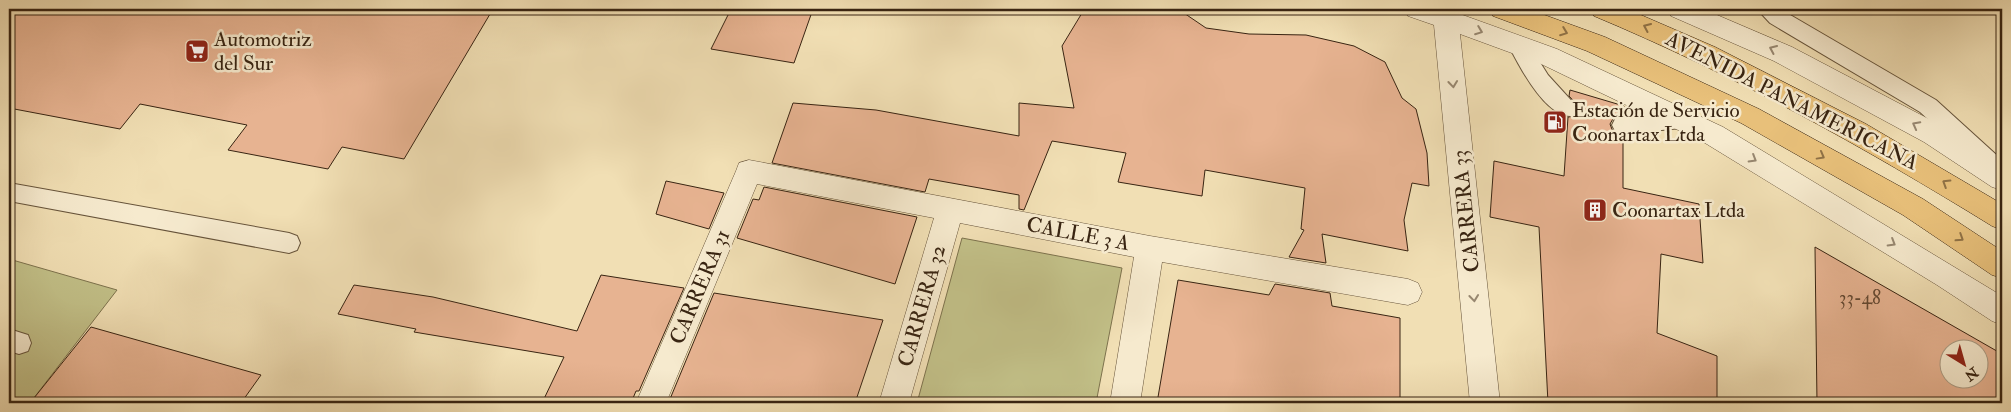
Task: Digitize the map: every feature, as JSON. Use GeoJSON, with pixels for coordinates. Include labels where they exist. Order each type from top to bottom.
{"type":"FeatureCollection","features":[{"type":"Feature","properties":{"kind":"main road","name":"AVENIDA PANAMERICANA"},"geometry":{"type":"LineString","coordinates":[[1502,9],[1596,44],[1750,116],[1913,207],[2002,266]]}},
{"type":"Feature","properties":{"kind":"main road","name":"AVENIDA PANAMERICANA"},"geometry":{"type":"LineString","coordinates":[[1603,9],[1644,25],[1780,90],[1922,168],[2002,218]]}},
{"type":"Feature","properties":{"kind":"street"},"geometry":{"type":"LineString","coordinates":[[1417,9],[1548,56],[1714,135],[1947,276],[2002,312]]}},
{"type":"Feature","properties":{"kind":"street"},"geometry":{"type":"LineString","coordinates":[[1680,9],[1783,54],[1933,134],[2002,178]]}},
{"type":"Feature","properties":{"kind":"street","name":"CARRERA 33"},"geometry":{"type":"LineString","coordinates":[[1446,18],[1485,403]]}},
{"type":"Feature","properties":{"kind":"street","name":"CALLE 3 A"},"geometry":{"type":"LineString","coordinates":[[749,170],[1150,248],[1408,292]]}},
{"type":"Feature","properties":{"kind":"street","name":"CARRERA 31"},"geometry":{"type":"LineString","coordinates":[[651,403],[749,170]]}},
{"type":"Feature","properties":{"kind":"street","name":"CARRERA 32"},"geometry":{"type":"LineString","coordinates":[[894,403],[950,209]]}},
{"type":"Feature","properties":{"kind":"street"},"geometry":{"type":"LineString","coordinates":[[1125,403],[1150,248]]}},
{"type":"Feature","properties":{"kind":"lane"},"geometry":{"type":"LineString","coordinates":[[1767,9],[1777,18],[1928,106],[2002,173]]}},
{"type":"Feature","properties":{"kind":"lane"},"geometry":{"type":"LineString","coordinates":[[1519,46],[1534,72],[1555,100],[1568,109]]}},
{"type":"Feature","properties":{"kind":"lane"},"geometry":{"type":"LineString","coordinates":[[1623,125],[1681,119]]}},
{"type":"Feature","properties":{"kind":"lane"},"geometry":{"type":"LineString","coordinates":[[9,192],[290,244]]}},
{"type":"Feature","properties":{"kind":"shaded area"},"geometry":{"type":"Polygon","coordinates":[[[962,238],[1122,268],[1096,403],[917,403],[962,238]]]}},
{"type":"Feature","properties":{"kind":"shaded area"},"geometry":{"type":"Polygon","coordinates":[[[9,259],[117,290],[30,403],[9,403],[9,259]]]}},
{"type":"Feature","properties":{"kind":"building"},"geometry":{"type":"Polygon","coordinates":[[[9,9],[493,9],[404,159],[342,147],[328,169],[228,150],[247,125],[140,104],[120,129],[9,108],[9,9]]]}},
{"type":"Feature","properties":{"kind":"building"},"geometry":{"type":"Polygon","coordinates":[[[731,9],[813,9],[794,63],[711,49],[731,9]]]}},
{"type":"Feature","properties":{"kind":"building"},"geometry":{"type":"Polygon","coordinates":[[[1096,9],[1178,9],[1206,28],[1249,34],[1306,35],[1354,46],[1385,62],[1402,98],[1416,109],[1427,153],[1429,186],[1412,183],[1404,220],[1408,251],[1322,234],[1326,263],[1289,257],[1304,230],[1301,229],[1305,188],[1205,170],[1202,196],[1118,182],[1126,153],[1052,141],[1024,210],[1019,209],[1019,195],[929,179],[925,192],[772,163],[793,103],[876,110],[1019,136],[1019,103],[1074,108],[1062,46],[1082,13],[1096,9]]]}},
{"type":"Feature","properties":{"kind":"building"},"geometry":{"type":"Polygon","coordinates":[[[1570,90],[1624,106],[1623,114],[1614,117],[1610,124],[1613,132],[1623,136],[1623,188],[1699,204],[1703,263],[1661,254],[1657,333],[1717,356],[1717,403],[1548,403],[1539,227],[1490,217],[1494,161],[1564,176],[1568,117],[1578,116],[1581,109],[1569,96],[1570,90]]]}},
{"type":"Feature","properties":{"kind":"building"},"geometry":{"type":"Polygon","coordinates":[[[666,181],[724,193],[709,229],[656,214],[666,181]]]}},
{"type":"Feature","properties":{"kind":"building"},"geometry":{"type":"Polygon","coordinates":[[[764,187],[917,217],[895,284],[737,238],[753,199],[759,200],[764,187]]]}},
{"type":"Feature","properties":{"kind":"building"},"geometry":{"type":"Polygon","coordinates":[[[1815,247],[1978,340],[1938,340],[1938,390],[1988,390],[1988,346],[2002,354],[2002,403],[1817,403],[1815,247]]]}},
{"type":"Feature","properties":{"kind":"building"},"geometry":{"type":"Polygon","coordinates":[[[601,275],[684,288],[639,391],[636,391],[631,403],[542,403],[564,357],[414,332],[416,329],[338,314],[354,285],[433,297],[577,331],[601,275]]]}},
{"type":"Feature","properties":{"kind":"building"},"geometry":{"type":"Polygon","coordinates":[[[1178,280],[1269,295],[1275,284],[1330,293],[1332,306],[1400,318],[1400,403],[1157,403],[1178,280]]]}},
{"type":"Feature","properties":{"kind":"building"},"geometry":{"type":"Polygon","coordinates":[[[714,293],[883,320],[855,403],[690,403],[670,399],[714,293]]]}},
{"type":"Feature","properties":{"kind":"building"},"geometry":{"type":"Polygon","coordinates":[[[91,327],[261,375],[241,403],[30,403],[91,327]]]}},
{"type":"Feature","properties":{"kind":"place","name":"Automotriz del Sur"},"geometry":{"type":"Point","coordinates":[197,51]}},
{"type":"Feature","properties":{"kind":"place","name":"Estación de Servicio Coonartax Ltda"},"geometry":{"type":"Point","coordinates":[1555,122]}},
{"type":"Feature","properties":{"kind":"place","name":"Coonartax Ltda"},"geometry":{"type":"Point","coordinates":[1595,210]}}]}
